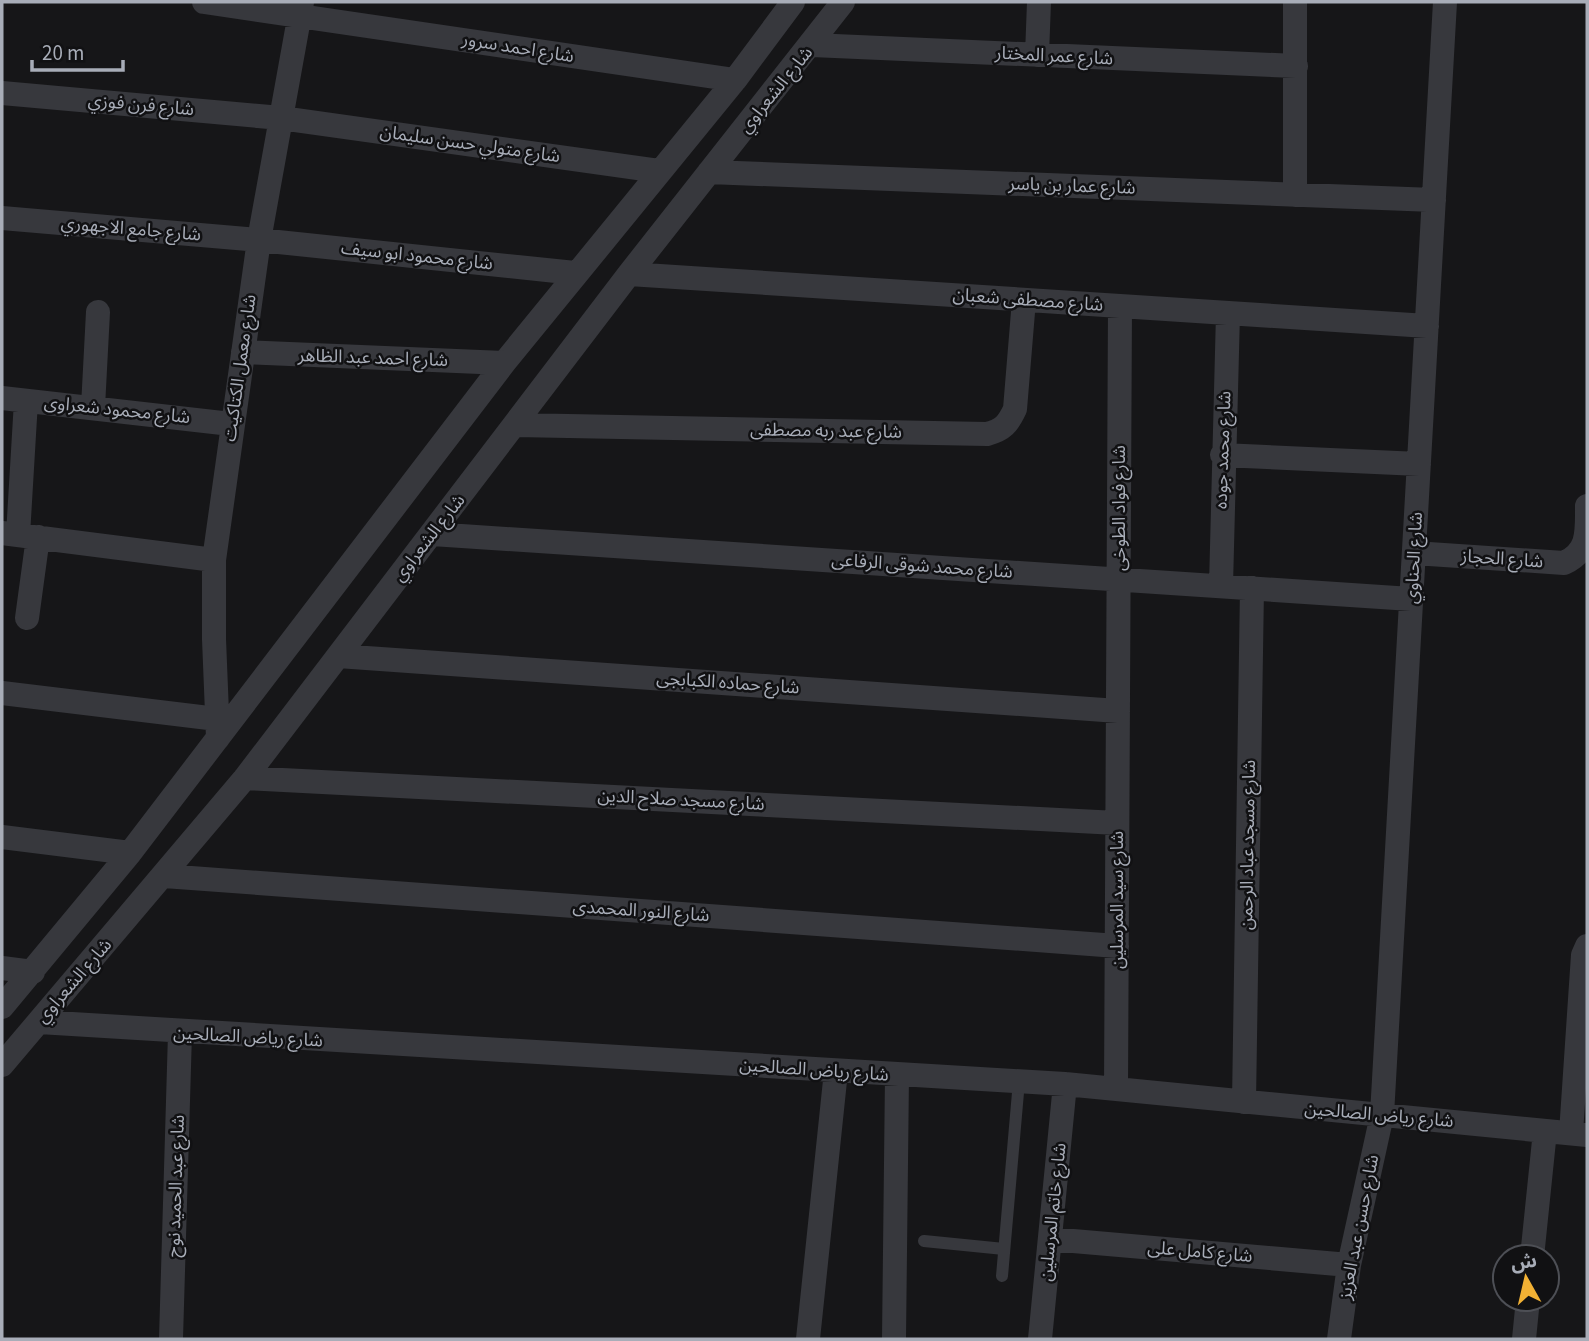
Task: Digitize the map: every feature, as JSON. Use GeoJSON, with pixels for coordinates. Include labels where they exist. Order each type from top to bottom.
{"type":"FeatureCollection","features":[{"type":"Feature","properties":{"kind":"street","name":"شارع احمد سرور"},"geometry":{"type":"LineString","coordinates":[[204,2],[301,8],[735,80]]}},
{"type":"Feature","properties":{"kind":"street","name":"شارع الشعراوي"},"geometry":{"type":"LineString","coordinates":[[2,1007],[130,853],[218,729],[575,273],[735,80],[793,2]]}},
{"type":"Feature","properties":{"kind":"street","name":"شارع الشعراوي"},"geometry":{"type":"LineString","coordinates":[[2,1065],[244,778],[629,274],[812,45],[843,2]]}},
{"type":"Feature","properties":{"kind":"street"},"geometry":{"type":"LineString","coordinates":[[1037,55],[1039,2]]}},
{"type":"Feature","properties":{"kind":"street"},"geometry":{"type":"LineString","coordinates":[[1295,2],[1295,195]]}},
{"type":"Feature","properties":{"kind":"street","name":"شارع الحناوي"},"geometry":{"type":"LineString","coordinates":[[1382,1115],[1446,2]]}},
{"type":"Feature","properties":{"kind":"street","name":"شارع معمل الكتاكيت"},"geometry":{"type":"LineString","coordinates":[[218,729],[214,560],[231,424],[259,240],[301,8]]}},
{"type":"Feature","properties":{"kind":"street","name":"شارع عمر المختار"},"geometry":{"type":"LineString","coordinates":[[812,45],[1296,66]]}},
{"type":"Feature","properties":{"kind":"street","name":"شارع فرن فوزي"},"geometry":{"type":"LineString","coordinates":[[2,93],[281,118]]}},
{"type":"Feature","properties":{"kind":"street","name":"شارع متولي حسن سليمان"},"geometry":{"type":"LineString","coordinates":[[281,118],[659,171]]}},
{"type":"Feature","properties":{"kind":"street","name":"شارع عمار بن ياسر"},"geometry":{"type":"LineString","coordinates":[[709,172],[1434,200]]}},
{"type":"Feature","properties":{"kind":"street","name":"شارع جامع الاجهوري"},"geometry":{"type":"LineString","coordinates":[[2,219],[259,240]]}},
{"type":"Feature","properties":{"kind":"street","name":"شارع محمود ابو سيف"},"geometry":{"type":"LineString","coordinates":[[259,240],[575,273]]}},
{"type":"Feature","properties":{"kind":"street","name":"شارع مصطفى شعبان"},"geometry":{"type":"LineString","coordinates":[[629,274],[1427,326]]}},
{"type":"Feature","properties":{"kind":"street","name":"شارع عبد ربه مصطفى"},"geometry":{"type":"LineString","coordinates":[[516,425],[986,434],[1000,430],[1009,422],[1015,409],[1024,300]]}},
{"type":"Feature","properties":{"kind":"street","name":"شارع فواد الطوخى"},"geometry":{"type":"LineString","coordinates":[[1118,711],[1120,306]]}},
{"type":"Feature","properties":{"kind":"street"},"geometry":{"type":"LineString","coordinates":[[93,407],[98,312]]}},
{"type":"Feature","properties":{"kind":"street","name":"شارع محمد جوده"},"geometry":{"type":"LineString","coordinates":[[1220,586],[1228,313]]}},
{"type":"Feature","properties":{"kind":"street","name":"شارع احمد عبد الظاهر"},"geometry":{"type":"LineString","coordinates":[[243,352],[504,363]]}},
{"type":"Feature","properties":{"kind":"street"},"geometry":{"type":"LineString","coordinates":[[14,399],[19,535],[27,618]]}},
{"type":"Feature","properties":{"kind":"street","name":"شارع محمود شعراوى"},"geometry":{"type":"LineString","coordinates":[[14,399],[231,424]]}},
{"type":"Feature","properties":{"kind":"street"},"geometry":{"type":"LineString","coordinates":[[1222,455],[1419,464]]}},
{"type":"Feature","properties":{"kind":"street","name":"شارع الحجاز"},"geometry":{"type":"LineString","coordinates":[[1414,553],[1564,564],[1577,558],[1584,549],[1587,506]]}},
{"type":"Feature","properties":{"kind":"street","name":"شارع محمد شوقى الرفاعى"},"geometry":{"type":"LineString","coordinates":[[432,534],[1411,599]]}},
{"type":"Feature","properties":{"kind":"street"},"geometry":{"type":"LineString","coordinates":[[19,535],[214,560]]}},
{"type":"Feature","properties":{"kind":"street","name":"شارع مسجد عباد الرحمن"},"geometry":{"type":"LineString","coordinates":[[1244,1102],[1252,588]]}},
{"type":"Feature","properties":{"kind":"street","name":"شارع حماده الكبابجى"},"geometry":{"type":"LineString","coordinates":[[338,656],[1118,711]]}},
{"type":"Feature","properties":{"kind":"street"},"geometry":{"type":"LineString","coordinates":[[2,693],[218,729]]}},
{"type":"Feature","properties":{"kind":"street","name":"شارع سيد المرسلين"},"geometry":{"type":"LineString","coordinates":[[1116,1090],[1118,711]]}},
{"type":"Feature","properties":{"kind":"street","name":"شارع مسجد صلاح الدين"},"geometry":{"type":"LineString","coordinates":[[244,778],[1117,823]]}},
{"type":"Feature","properties":{"kind":"street"},"geometry":{"type":"LineString","coordinates":[[2,837],[130,853]]}},
{"type":"Feature","properties":{"kind":"street","name":"شارع النور المحمدى"},"geometry":{"type":"LineString","coordinates":[[164,876],[1117,946]]}},
{"type":"Feature","properties":{"kind":"street"},"geometry":{"type":"LineString","coordinates":[[1579,1134],[1583,954],[1587,946]]}},
{"type":"Feature","properties":{"kind":"street"},"geometry":{"type":"LineString","coordinates":[[2,968],[33,972]]}},
{"type":"Feature","properties":{"kind":"street","name":"شارع رياض الصالحين"},"geometry":{"type":"LineString","coordinates":[[39,1022],[180,1033],[1065,1084],[1579,1134]]}},
{"type":"Feature","properties":{"kind":"street","name":"شارع عبد الحميد نوح"},"geometry":{"type":"LineString","coordinates":[[171,1339],[180,1033]]}},
{"type":"Feature","properties":{"kind":"street"},"geometry":{"type":"LineString","coordinates":[[808,1339],[836,1071]]}},
{"type":"Feature","properties":{"kind":"street"},"geometry":{"type":"LineString","coordinates":[[894,1339],[897,1075]]}},
{"type":"Feature","properties":{"kind":"street","name":"شارع خاتم المرسلين"},"geometry":{"type":"LineString","coordinates":[[1040,1339],[1065,1084]]}},
{"type":"Feature","properties":{"kind":"street","name":"شارع حسن عبد العزيز"},"geometry":{"type":"LineString","coordinates":[[1339,1339],[1349,1265],[1382,1115]]}},
{"type":"Feature","properties":{"kind":"street"},"geometry":{"type":"LineString","coordinates":[[1533,1243],[1545,1131]]}},
{"type":"Feature","properties":{"kind":"street","name":"شارع كامل على"},"geometry":{"type":"LineString","coordinates":[[1050,1239],[1349,1265]]}},
{"type":"Feature","properties":{"kind":"street"},"geometry":{"type":"LineString","coordinates":[[1524,1339],[1527,1313]]}},
{"type":"Feature","properties":{"kind":"lane"},"geometry":{"type":"LineString","coordinates":[[1002,1276],[1019,1081]]}},
{"type":"Feature","properties":{"kind":"lane"},"geometry":{"type":"LineString","coordinates":[[924,1241],[1004,1249]]}}]}
